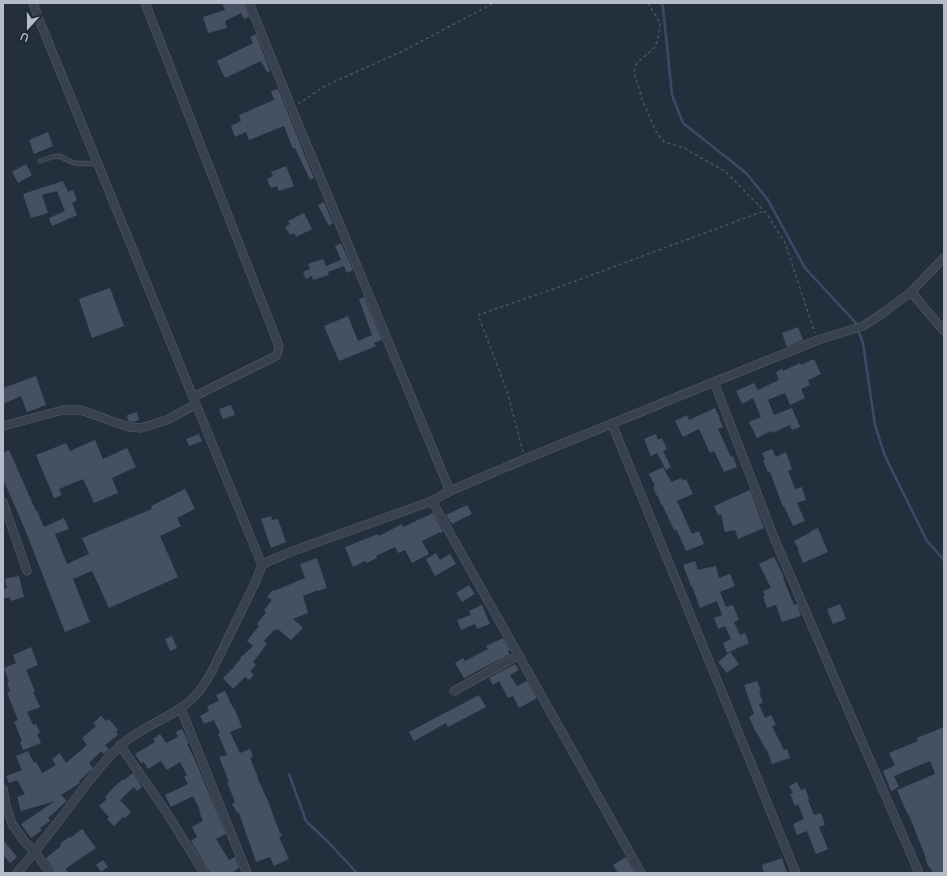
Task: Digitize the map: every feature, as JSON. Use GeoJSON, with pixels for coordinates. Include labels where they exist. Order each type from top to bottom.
{"type":"FeatureCollection","features":[{"type":"Feature","properties":{"kind":"street"},"geometry":{"type":"LineString","coordinates":[[34,3],[38,17],[262,565]]}},
{"type":"Feature","properties":{"kind":"street"},"geometry":{"type":"LineString","coordinates":[[3,426],[63,410],[81,410],[130,427],[141,428],[167,420],[194,401],[276,356],[278,351],[279,346],[145,3]]}},
{"type":"Feature","properties":{"kind":"street"},"geometry":{"type":"LineString","coordinates":[[249,3],[450,491]]}},
{"type":"Feature","properties":{"kind":"street"},"geometry":{"type":"LineString","coordinates":[[17,873],[35,852],[98,768],[120,745],[131,736],[181,709],[196,696],[212,671],[255,583],[262,565],[293,551],[432,500],[525,459],[818,340],[862,326],[883,313],[910,292],[944,258]]}},
{"type":"Feature","properties":{"kind":"street"},"geometry":{"type":"LineString","coordinates":[[910,292],[944,331]]}},
{"type":"Feature","properties":{"kind":"street"},"geometry":{"type":"LineString","coordinates":[[714,382],[778,547],[919,873]]}},
{"type":"Feature","properties":{"kind":"street"},"geometry":{"type":"LineString","coordinates":[[612,424],[796,873]]}},
{"type":"Feature","properties":{"kind":"street"},"geometry":{"type":"LineString","coordinates":[[432,500],[642,873]]}},
{"type":"Feature","properties":{"kind":"street"},"geometry":{"type":"LineString","coordinates":[[3,502],[27,571]]}},
{"type":"Feature","properties":{"kind":"street"},"geometry":{"type":"LineString","coordinates":[[454,691],[519,655]]}},
{"type":"Feature","properties":{"kind":"street"},"geometry":{"type":"LineString","coordinates":[[181,709],[247,873]]}},
{"type":"Feature","properties":{"kind":"street"},"geometry":{"type":"LineString","coordinates":[[120,745],[167,813],[204,873]]}},
{"type":"Feature","properties":{"kind":"street"},"geometry":{"type":"LineString","coordinates":[[3,789],[12,824],[50,873]]}},
{"type":"Feature","properties":{"kind":"lane"},"geometry":{"type":"LineString","coordinates":[[40,162],[59,156],[74,163],[98,164]]}},
{"type":"Feature","properties":{"kind":"path"},"geometry":{"type":"LineString","coordinates":[[292,109],[325,86],[405,50],[494,3]]}},
{"type":"Feature","properties":{"kind":"path"},"geometry":{"type":"LineString","coordinates":[[648,3],[660,23],[659,35],[655,47],[636,63],[634,72],[642,99],[655,130],[664,142],[684,148],[726,172],[764,211],[785,243],[818,340]]}},
{"type":"Feature","properties":{"kind":"path"},"geometry":{"type":"LineString","coordinates":[[525,459],[507,391],[478,315],[562,286],[764,211]]}},
{"type":"Feature","properties":{"kind":"building"},"geometry":{"type":"Polygon","coordinates":[[[222,3],[244,3],[249,17],[244,19],[241,13],[225,21],[227,28],[208,33],[203,17],[225,10],[222,3]]]}},
{"type":"Feature","properties":{"kind":"building"},"geometry":{"type":"Polygon","coordinates":[[[256,34],[270,71],[267,72],[261,61],[225,78],[217,61],[253,43],[250,37],[256,34]]]}},
{"type":"Feature","properties":{"kind":"building"},"geometry":{"type":"Polygon","coordinates":[[[278,89],[314,178],[310,180],[295,148],[293,149],[284,126],[249,140],[246,132],[235,137],[231,126],[241,121],[239,115],[274,100],[271,91],[278,89]]]}},
{"type":"Feature","properties":{"kind":"building"},"geometry":{"type":"Polygon","coordinates":[[[48,132],[53,146],[34,154],[29,140],[48,132]]]}},
{"type":"Feature","properties":{"kind":"building"},"geometry":{"type":"Polygon","coordinates":[[[26,164],[32,175],[18,183],[12,172],[26,164]]]}},
{"type":"Feature","properties":{"kind":"building"},"geometry":{"type":"Polygon","coordinates":[[[286,166],[294,186],[279,191],[277,186],[271,188],[267,179],[273,176],[271,172],[286,166]]]}},
{"type":"Feature","properties":{"kind":"building"},"geometry":{"type":"Polygon","coordinates":[[[63,181],[68,192],[73,190],[77,200],[72,203],[77,215],[52,226],[49,218],[65,211],[57,191],[42,195],[48,213],[31,218],[23,194],[63,181]]]}},
{"type":"Feature","properties":{"kind":"building"},"geometry":{"type":"Polygon","coordinates":[[[324,202],[333,223],[329,226],[318,205],[324,202]]]}},
{"type":"Feature","properties":{"kind":"building"},"geometry":{"type":"Polygon","coordinates":[[[304,213],[312,229],[296,237],[294,233],[290,235],[285,227],[290,224],[288,221],[304,213]]]}},
{"type":"Feature","properties":{"kind":"building"},"geometry":{"type":"Polygon","coordinates":[[[341,243],[353,270],[347,273],[344,266],[328,272],[329,275],[313,280],[312,276],[306,279],[303,272],[310,269],[308,264],[323,259],[326,266],[341,260],[335,246],[341,243]]]}},
{"type":"Feature","properties":{"kind":"building"},"geometry":{"type":"Polygon","coordinates":[[[110,288],[124,326],[92,338],[79,299],[110,288]]]}},
{"type":"Feature","properties":{"kind":"building"},"geometry":{"type":"Polygon","coordinates":[[[364,297],[382,340],[374,343],[376,346],[339,361],[324,326],[348,316],[358,341],[372,335],[359,299],[364,297]]]}},
{"type":"Feature","properties":{"kind":"building"},"geometry":{"type":"Polygon","coordinates":[[[798,327],[803,340],[787,347],[782,333],[798,327]]]}},
{"type":"Feature","properties":{"kind":"building"},"geometry":{"type":"Polygon","coordinates":[[[814,359],[821,374],[808,380],[810,385],[801,389],[805,398],[790,405],[785,393],[768,400],[774,415],[792,408],[800,427],[792,430],[790,425],[772,433],[771,431],[757,438],[749,422],[761,417],[753,398],[742,404],[736,391],[754,383],[758,390],[779,380],[776,372],[782,369],[783,371],[800,363],[801,365],[814,359]]]}},
{"type":"Feature","properties":{"kind":"building"},"geometry":{"type":"Polygon","coordinates":[[[36,376],[46,405],[27,412],[21,396],[3,404],[3,388],[36,376]]]}},
{"type":"Feature","properties":{"kind":"building"},"geometry":{"type":"Polygon","coordinates":[[[231,405],[235,415],[223,419],[219,409],[231,405]]]}},
{"type":"Feature","properties":{"kind":"building"},"geometry":{"type":"Polygon","coordinates":[[[715,408],[723,427],[718,429],[731,457],[733,456],[737,467],[724,472],[714,451],[710,453],[699,429],[683,437],[675,421],[687,415],[689,420],[715,408]]]}},
{"type":"Feature","properties":{"kind":"building"},"geometry":{"type":"Polygon","coordinates":[[[137,412],[139,420],[133,422],[128,421],[127,415],[137,412]]]}},
{"type":"Feature","properties":{"kind":"building"},"geometry":{"type":"Polygon","coordinates":[[[199,434],[202,441],[189,446],[186,439],[199,434]]]}},
{"type":"Feature","properties":{"kind":"building"},"geometry":{"type":"Polygon","coordinates":[[[656,434],[658,440],[662,438],[667,449],[663,451],[671,467],[666,470],[657,453],[651,456],[644,439],[656,434]]]}},
{"type":"Feature","properties":{"kind":"building"},"geometry":{"type":"Polygon","coordinates":[[[95,440],[103,459],[127,448],[136,467],[112,478],[118,493],[94,503],[83,479],[59,489],[62,495],[54,498],[36,455],[66,443],[70,451],[95,440]]]}},
{"type":"Feature","properties":{"kind":"building"},"geometry":{"type":"Polygon","coordinates":[[[772,449],[776,457],[786,452],[792,469],[788,471],[795,489],[802,487],[806,500],[797,503],[805,521],[793,526],[784,506],[783,507],[770,472],[768,472],[763,461],[765,460],[762,453],[772,449]]]}},
{"type":"Feature","properties":{"kind":"building"},"geometry":{"type":"Polygon","coordinates":[[[9,450],[44,527],[64,518],[69,529],[55,534],[67,564],[89,554],[82,538],[152,509],[151,506],[185,489],[195,509],[177,518],[181,526],[160,536],[178,577],[109,608],[92,571],[73,579],[90,622],[65,632],[24,527],[3,479],[3,453],[9,450]]]}},
{"type":"Feature","properties":{"kind":"building"},"geometry":{"type":"Polygon","coordinates":[[[663,467],[671,482],[682,478],[683,481],[686,479],[693,494],[677,501],[692,534],[699,531],[704,544],[686,551],[676,529],[674,530],[662,504],[661,505],[653,487],[655,486],[649,474],[663,467]]]}},
{"type":"Feature","properties":{"kind":"building"},"geometry":{"type":"Polygon","coordinates":[[[750,490],[764,528],[738,539],[735,530],[725,532],[721,514],[718,515],[714,506],[750,490]]]}},
{"type":"Feature","properties":{"kind":"building"},"geometry":{"type":"Polygon","coordinates":[[[467,505],[472,514],[452,524],[446,515],[467,505]]]}},
{"type":"Feature","properties":{"kind":"building"},"geometry":{"type":"Polygon","coordinates":[[[433,513],[443,532],[422,541],[429,554],[412,563],[405,550],[398,553],[395,547],[376,556],[377,558],[367,563],[365,561],[353,567],[345,547],[378,534],[379,536],[402,524],[403,527],[433,513]]]}},
{"type":"Feature","properties":{"kind":"building"},"geometry":{"type":"Polygon","coordinates":[[[271,516],[272,520],[278,519],[286,542],[271,548],[261,519],[271,516]]]}},
{"type":"Feature","properties":{"kind":"building"},"geometry":{"type":"Polygon","coordinates":[[[818,528],[828,552],[803,563],[798,551],[799,550],[794,541],[818,528]]]}},
{"type":"Feature","properties":{"kind":"building"},"geometry":{"type":"Polygon","coordinates":[[[436,553],[440,560],[450,554],[456,564],[435,576],[426,559],[436,553]]]}},
{"type":"Feature","properties":{"kind":"building"},"geometry":{"type":"Polygon","coordinates":[[[774,557],[784,577],[783,578],[794,605],[797,604],[801,616],[782,622],[776,605],[767,608],[763,597],[765,596],[763,591],[771,588],[759,564],[774,557]]]}},
{"type":"Feature","properties":{"kind":"building"},"geometry":{"type":"Polygon","coordinates":[[[317,558],[327,588],[303,596],[308,613],[293,619],[303,628],[291,640],[278,629],[273,631],[264,641],[267,644],[253,662],[256,665],[250,671],[254,675],[249,680],[245,677],[233,689],[223,678],[241,659],[240,658],[253,646],[247,641],[259,626],[257,624],[266,612],[264,610],[272,600],[267,597],[273,590],[274,591],[305,578],[300,564],[317,558]]]}},
{"type":"Feature","properties":{"kind":"building"},"geometry":{"type":"Polygon","coordinates":[[[695,561],[698,570],[716,566],[719,578],[730,574],[735,586],[720,592],[726,607],[733,605],[739,620],[734,622],[740,635],[745,633],[749,643],[727,653],[723,643],[731,639],[725,626],[718,629],[714,618],[722,615],[717,601],[700,608],[683,565],[695,561]]]}},
{"type":"Feature","properties":{"kind":"building"},"geometry":{"type":"Polygon","coordinates":[[[19,576],[24,597],[11,601],[10,597],[3,599],[3,589],[7,588],[5,579],[19,576]]]}},
{"type":"Feature","properties":{"kind":"building"},"geometry":{"type":"Polygon","coordinates":[[[469,585],[475,594],[462,602],[456,593],[469,585]]]}},
{"type":"Feature","properties":{"kind":"building"},"geometry":{"type":"Polygon","coordinates":[[[840,604],[846,619],[833,624],[827,609],[840,604]]]}},
{"type":"Feature","properties":{"kind":"building"},"geometry":{"type":"Polygon","coordinates":[[[482,605],[490,624],[477,629],[475,624],[461,630],[457,620],[471,615],[469,611],[482,605]]]}},
{"type":"Feature","properties":{"kind":"building"},"geometry":{"type":"Polygon","coordinates":[[[172,636],[177,648],[170,651],[165,639],[172,636]]]}},
{"type":"Feature","properties":{"kind":"building"},"geometry":{"type":"Polygon","coordinates":[[[503,638],[510,650],[508,651],[510,654],[464,678],[455,663],[463,658],[465,661],[488,649],[486,646],[503,638]]]}},
{"type":"Feature","properties":{"kind":"building"},"geometry":{"type":"Polygon","coordinates":[[[31,647],[38,665],[26,670],[35,691],[33,692],[40,707],[27,712],[33,725],[36,724],[40,733],[37,734],[41,743],[23,750],[20,742],[22,741],[14,722],[18,720],[7,693],[10,691],[7,682],[9,681],[4,668],[16,663],[13,655],[31,647]]]}},
{"type":"Feature","properties":{"kind":"building"},"geometry":{"type":"Polygon","coordinates":[[[730,652],[739,664],[727,673],[718,662],[730,652]]]}},
{"type":"Feature","properties":{"kind":"building"},"geometry":{"type":"Polygon","coordinates":[[[515,664],[519,670],[510,675],[517,686],[527,681],[537,698],[519,708],[513,696],[508,698],[499,681],[493,685],[489,678],[515,664]]]}},
{"type":"Feature","properties":{"kind":"building"},"geometry":{"type":"Polygon","coordinates":[[[757,681],[761,691],[759,692],[763,703],[759,704],[765,718],[771,715],[776,725],[772,726],[784,750],[787,749],[790,758],[772,764],[767,750],[756,733],[749,717],[754,714],[744,685],[757,681]]]}},
{"type":"Feature","properties":{"kind":"building"},"geometry":{"type":"Polygon","coordinates":[[[225,691],[242,727],[230,732],[240,753],[250,749],[253,757],[250,758],[282,836],[279,837],[289,859],[274,866],[270,857],[256,862],[239,813],[237,813],[232,804],[235,802],[219,757],[227,755],[218,734],[220,733],[214,720],[204,724],[200,716],[209,711],[207,706],[219,701],[216,695],[225,691]]]}},
{"type":"Feature","properties":{"kind":"building"},"geometry":{"type":"Polygon","coordinates":[[[479,695],[486,707],[448,727],[446,723],[414,741],[409,732],[479,695]]]}},
{"type":"Feature","properties":{"kind":"building"},"geometry":{"type":"Polygon","coordinates":[[[101,716],[106,721],[109,719],[118,730],[116,732],[118,735],[105,745],[109,749],[104,754],[101,751],[89,763],[93,768],[79,781],[80,783],[61,795],[67,801],[48,818],[50,821],[40,828],[42,830],[31,838],[21,824],[55,801],[21,811],[17,797],[25,794],[17,780],[9,783],[6,776],[22,770],[16,756],[28,751],[34,763],[36,762],[42,773],[56,765],[52,759],[60,753],[66,763],[87,745],[82,738],[96,726],[93,723],[101,716]]]}},
{"type":"Feature","properties":{"kind":"building"},"geometry":{"type":"Polygon","coordinates":[[[944,727],[944,873],[933,873],[930,867],[929,868],[909,815],[897,790],[935,774],[930,761],[894,776],[899,787],[891,791],[883,771],[895,765],[889,753],[918,741],[917,738],[944,727]]]}},
{"type":"Feature","properties":{"kind":"building"},"geometry":{"type":"Polygon","coordinates":[[[182,729],[226,834],[216,839],[229,860],[235,857],[239,868],[231,873],[210,873],[191,841],[197,837],[192,827],[203,821],[199,811],[200,810],[193,796],[171,807],[165,795],[188,784],[184,777],[187,775],[180,762],[167,770],[161,761],[148,769],[144,762],[141,763],[135,754],[155,742],[153,739],[160,734],[166,743],[178,737],[176,732],[182,729]]]}},
{"type":"Feature","properties":{"kind":"building"},"geometry":{"type":"Polygon","coordinates":[[[133,773],[142,787],[137,791],[134,787],[120,800],[131,812],[125,818],[123,817],[114,826],[107,819],[109,817],[99,806],[107,799],[105,797],[115,786],[133,773]]]}},
{"type":"Feature","properties":{"kind":"building"},"geometry":{"type":"Polygon","coordinates":[[[797,782],[801,790],[805,788],[814,815],[821,813],[825,825],[819,827],[828,849],[816,854],[807,831],[797,835],[793,824],[804,819],[798,804],[795,806],[790,794],[793,793],[789,786],[797,782]]]}},
{"type":"Feature","properties":{"kind":"building"},"geometry":{"type":"Polygon","coordinates":[[[82,829],[96,848],[65,869],[69,873],[55,873],[46,858],[61,846],[60,844],[82,829]]]}},
{"type":"Feature","properties":{"kind":"building"},"geometry":{"type":"Polygon","coordinates":[[[3,840],[17,857],[10,863],[3,855],[3,840]]]}},
{"type":"Feature","properties":{"kind":"building"},"geometry":{"type":"Polygon","coordinates":[[[626,857],[635,873],[618,873],[613,865],[626,857]]]}},
{"type":"Feature","properties":{"kind":"building"},"geometry":{"type":"Polygon","coordinates":[[[782,858],[787,873],[764,873],[762,865],[782,858]]]}},
{"type":"Feature","properties":{"kind":"building"},"geometry":{"type":"Polygon","coordinates":[[[103,860],[108,867],[101,872],[96,865],[103,860]]]}},
{"type":"Feature","properties":{"kind":"waterway"},"geometry":{"type":"LineString","coordinates":[[661,3],[663,7],[672,95],[683,123],[746,173],[768,200],[805,268],[855,322],[863,343],[875,425],[885,456],[927,541],[944,560]]}},
{"type":"Feature","properties":{"kind":"waterway"},"geometry":{"type":"LineString","coordinates":[[289,774],[306,821],[357,873]]}}]}
